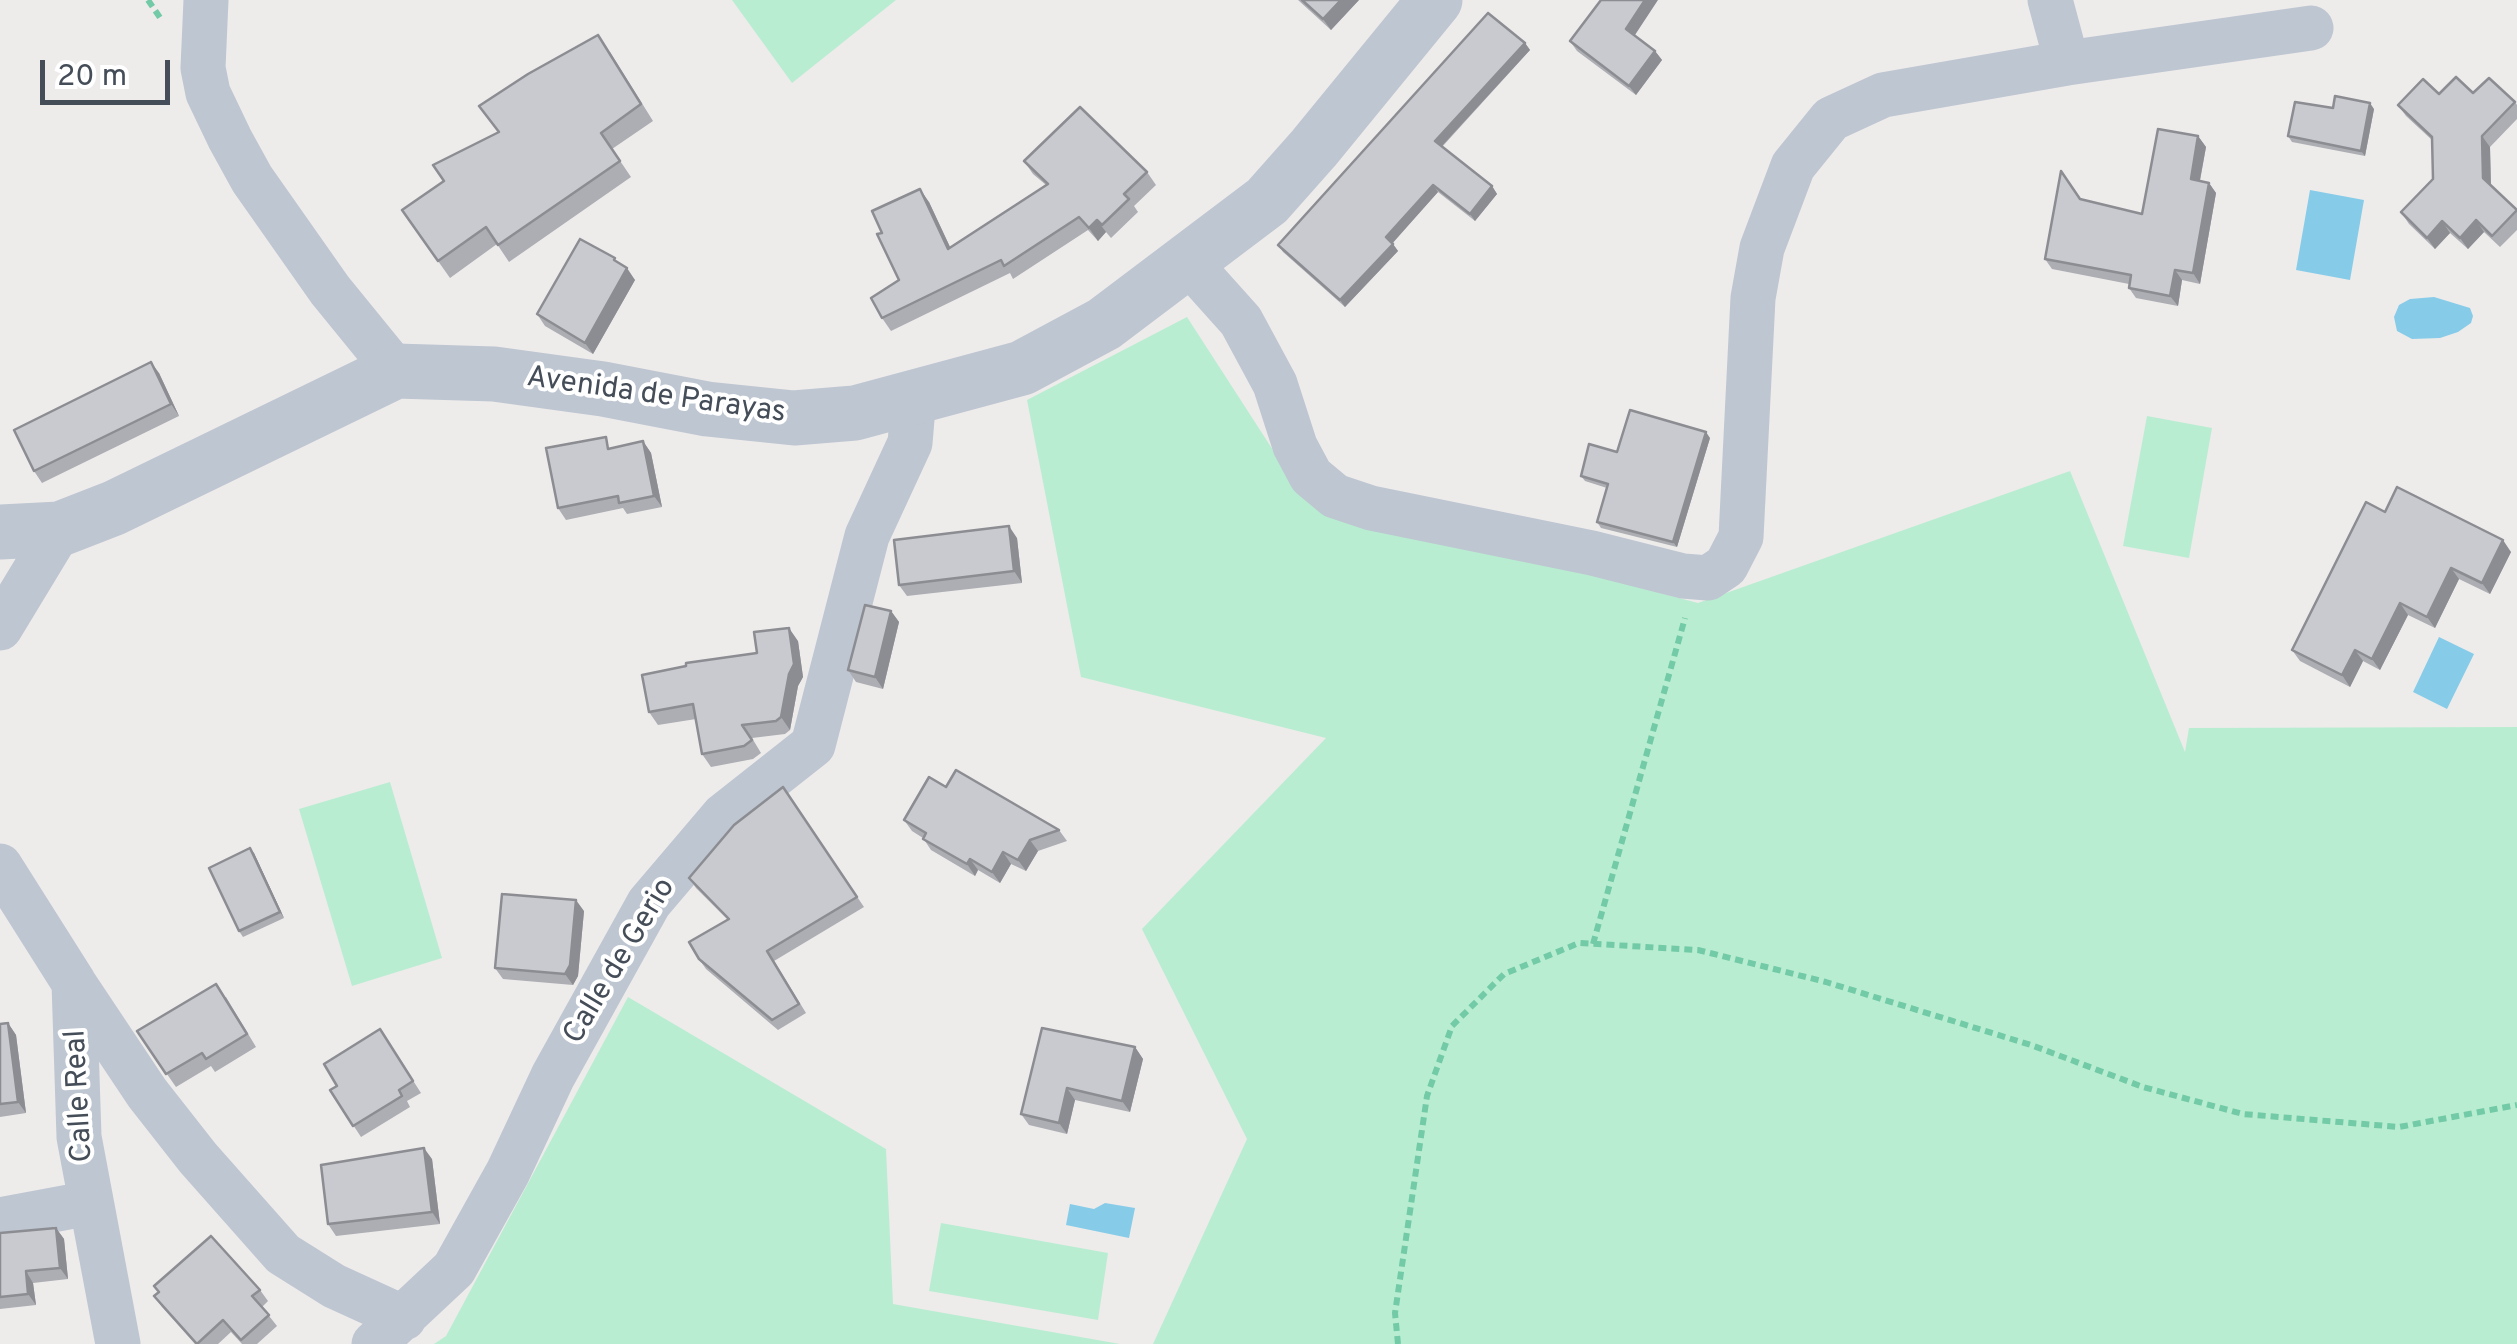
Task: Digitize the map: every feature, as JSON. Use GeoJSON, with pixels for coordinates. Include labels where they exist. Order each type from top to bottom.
{"type":"FeatureCollection","features":[{"type":"Feature","properties":{"kind":"street"},"geometry":{"type":"LineString","coordinates":[[206,0],[204,68],[208,93],[230,139],[252,180],[330,290],[396,371]]}},
{"type":"Feature","properties":{"kind":"street","name":"Avenida de Parayas"},"geometry":{"type":"LineString","coordinates":[[0,532],[60,528],[114,508],[396,371],[494,374],[707,409],[794,418],[856,413],[1022,368],[1104,324],[1267,200],[1435,0]]}},
{"type":"Feature","properties":{"kind":"street"},"geometry":{"type":"LineString","coordinates":[[2050,0],[2066,62]]}},
{"type":"Feature","properties":{"kind":"street"},"geometry":{"type":"LineString","coordinates":[[1188,263],[1241,321],[1275,384],[1295,446],[1311,476],[1335,496],[1371,508],[1708,578],[1726,566],[1740,537],[1754,298],[1762,248],[1793,166],[1831,119],[1883,95],[2066,62],[2311,28]]}},
{"type":"Feature","properties":{"kind":"street","name":"Calle de Gerio"},"geometry":{"type":"LineString","coordinates":[[74,983],[147,1093],[283,1254],[334,1286],[389,1331],[454,1270],[649,904],[723,816],[812,745],[867,536],[910,442],[914,395]]}},
{"type":"Feature","properties":{"kind":"street"},"geometry":{"type":"LineString","coordinates":[[0,628],[60,528]]}},
{"type":"Feature","properties":{"kind":"street"},"geometry":{"type":"LineString","coordinates":[[0,866],[74,983]]}},
{"type":"Feature","properties":{"kind":"street","name":"Calle Real"},"geometry":{"type":"LineString","coordinates":[[74,983],[79,1137],[118,1344]]}},
{"type":"Feature","properties":{"kind":"street"},"geometry":{"type":"LineString","coordinates":[[0,1220],[90,1203]]}},
{"type":"Feature","properties":{"kind":"path"},"geometry":{"type":"LineString","coordinates":[[1593,944],[1696,578]]}},
{"type":"Feature","properties":{"kind":"path"},"geometry":{"type":"LineString","coordinates":[[1398,1344],[1395,1313],[1427,1096],[1452,1026],[1504,974],[1579,943],[1698,950],[1826,982],[2031,1045],[2143,1087],[2243,1114],[2398,1127],[2517,1104]]}},
{"type":"Feature","properties":{"kind":"green space"},"geometry":{"type":"Polygon","coordinates":[[[732,0],[896,0],[792,83],[732,0]]]}},
{"type":"Feature","properties":{"kind":"green space"},"geometry":{"type":"Polygon","coordinates":[[[1187,317],[1304,498],[1698,603],[2070,471],[2185,752],[2189,728],[2517,727],[2517,1344],[1153,1344],[1247,1139],[1142,929],[1326,738],[1081,677],[1027,400],[1187,317]]]}},
{"type":"Feature","properties":{"kind":"green space"},"geometry":{"type":"Polygon","coordinates":[[[2147,416],[2212,428],[2189,558],[2123,546],[2147,416]]]}},
{"type":"Feature","properties":{"kind":"green space"},"geometry":{"type":"Polygon","coordinates":[[[390,782],[442,958],[352,986],[299,809],[390,782]]]}},
{"type":"Feature","properties":{"kind":"green space"},"geometry":{"type":"Polygon","coordinates":[[[628,997],[886,1149],[893,1304],[1120,1344],[434,1344],[446,1336],[628,997]]]}},
{"type":"Feature","properties":{"kind":"green space"},"geometry":{"type":"Polygon","coordinates":[[[941,1223],[1108,1253],[1098,1320],[929,1291],[941,1223]]]}},
{"type":"Feature","properties":{"kind":"water"},"geometry":{"type":"Polygon","coordinates":[[[2310,190],[2364,200],[2350,280],[2296,270],[2310,190]]]}},
{"type":"Feature","properties":{"kind":"water"},"geometry":{"type":"Polygon","coordinates":[[[2434,297],[2470,308],[2471,323],[2440,338],[2412,339],[2397,331],[2394,317],[2399,305],[2410,299],[2434,297]]]}},
{"type":"Feature","properties":{"kind":"water"},"geometry":{"type":"Polygon","coordinates":[[[2439,637],[2474,654],[2447,709],[2413,692],[2439,637]]]}},
{"type":"Feature","properties":{"kind":"water"},"geometry":{"type":"Polygon","coordinates":[[[1105,1203],[1135,1208],[1129,1238],[1066,1225],[1070,1204],[1094,1209],[1105,1203]]]}},
{"type":"Feature","properties":{"kind":"building"},"geometry":{"type":"Polygon","coordinates":[[[1302,0],[1341,0],[1323,19],[1302,0]]]}},
{"type":"Feature","properties":{"kind":"building"},"geometry":{"type":"Polygon","coordinates":[[[1601,0],[1645,0],[1626,29],[1655,51],[1629,86],[1570,41],[1601,0]]]}},
{"type":"Feature","properties":{"kind":"building"},"geometry":{"type":"Polygon","coordinates":[[[1488,13],[1525,43],[1435,141],[1492,186],[1470,214],[1433,185],[1386,237],[1393,244],[1340,300],[1278,245],[1488,13]]]}},
{"type":"Feature","properties":{"kind":"building"},"geometry":{"type":"Polygon","coordinates":[[[598,35],[641,104],[601,133],[620,161],[498,245],[486,227],[438,261],[402,210],[444,181],[433,165],[499,132],[479,106],[598,35]]]}},
{"type":"Feature","properties":{"kind":"building"},"geometry":{"type":"Polygon","coordinates":[[[2456,77],[2473,93],[2489,78],[2515,102],[2482,136],[2483,178],[2517,210],[2492,236],[2476,220],[2460,238],[2442,221],[2427,238],[2401,212],[2433,179],[2432,137],[2398,105],[2423,79],[2439,94],[2456,77]]]}},
{"type":"Feature","properties":{"kind":"building"},"geometry":{"type":"Polygon","coordinates":[[[2335,96],[2370,103],[2361,151],[2288,136],[2295,102],[2333,108],[2335,96]]]}},
{"type":"Feature","properties":{"kind":"building"},"geometry":{"type":"Polygon","coordinates":[[[1080,107],[1147,172],[1124,194],[1129,199],[1102,225],[1097,220],[1089,228],[1079,217],[1004,266],[1001,260],[882,318],[871,298],[899,280],[877,234],[882,233],[872,211],[920,189],[948,249],[1048,184],[1024,161],[1080,107]]]}},
{"type":"Feature","properties":{"kind":"building"},"geometry":{"type":"Polygon","coordinates":[[[2158,129],[2198,136],[2191,179],[2209,183],[2193,273],[2175,270],[2170,296],[2129,288],[2131,275],[2045,259],[2061,171],[2080,199],[2142,214],[2158,129]]]}},
{"type":"Feature","properties":{"kind":"building"},"geometry":{"type":"Polygon","coordinates":[[[580,239],[627,268],[585,343],[537,314],[580,239]]]}},
{"type":"Feature","properties":{"kind":"building"},"geometry":{"type":"Polygon","coordinates":[[[151,362],[171,404],[34,471],[14,430],[151,362]]]}},
{"type":"Feature","properties":{"kind":"building"},"geometry":{"type":"Polygon","coordinates":[[[1630,410],[1706,432],[1673,542],[1597,522],[1608,484],[1581,476],[1589,444],[1617,452],[1630,410]]]}},
{"type":"Feature","properties":{"kind":"building"},"geometry":{"type":"Polygon","coordinates":[[[606,437],[608,449],[643,441],[654,496],[619,503],[618,496],[558,508],[546,448],[606,437]]]}},
{"type":"Feature","properties":{"kind":"building"},"geometry":{"type":"Polygon","coordinates":[[[2397,487],[2503,540],[2482,583],[2451,568],[2427,617],[2400,603],[2372,659],[2355,650],[2342,675],[2292,650],[2366,502],[2385,512],[2397,487]]]}},
{"type":"Feature","properties":{"kind":"building"},"geometry":{"type":"Polygon","coordinates":[[[1009,526],[1014,571],[899,585],[894,540],[1009,526]]]}},
{"type":"Feature","properties":{"kind":"building"},"geometry":{"type":"Polygon","coordinates":[[[865,605],[891,611],[875,677],[848,670],[865,605]]]}},
{"type":"Feature","properties":{"kind":"building"},"geometry":{"type":"Polygon","coordinates":[[[789,628],[794,664],[781,717],[742,725],[752,740],[744,746],[702,754],[693,704],[649,712],[642,675],[686,663],[757,653],[754,632],[789,628]]]}},
{"type":"Feature","properties":{"kind":"building"},"geometry":{"type":"Polygon","coordinates":[[[956,770],[1059,830],[1030,840],[1018,860],[1003,852],[992,872],[970,859],[967,864],[923,839],[926,833],[904,820],[929,777],[946,787],[956,770]]]}},
{"type":"Feature","properties":{"kind":"building"},"geometry":{"type":"Polygon","coordinates":[[[783,787],[857,897],[767,951],[799,1004],[772,1020],[699,959],[689,942],[729,919],[689,878],[734,825],[783,787]]]}},
{"type":"Feature","properties":{"kind":"building"},"geometry":{"type":"Polygon","coordinates":[[[250,848],[280,912],[239,931],[209,868],[250,848]]]}},
{"type":"Feature","properties":{"kind":"building"},"geometry":{"type":"Polygon","coordinates":[[[502,894],[576,900],[570,965],[565,974],[495,968],[502,894]]]}},
{"type":"Feature","properties":{"kind":"building"},"geometry":{"type":"Polygon","coordinates":[[[216,984],[247,1034],[206,1059],[202,1053],[166,1074],[137,1031],[216,984]]]}},
{"type":"Feature","properties":{"kind":"building"},"geometry":{"type":"Polygon","coordinates":[[[8,1023],[18,1102],[0,1104],[0,1024],[8,1023]]]}},
{"type":"Feature","properties":{"kind":"building"},"geometry":{"type":"Polygon","coordinates":[[[1042,1028],[1135,1047],[1122,1101],[1067,1088],[1059,1123],[1021,1114],[1042,1028]]]}},
{"type":"Feature","properties":{"kind":"building"},"geometry":{"type":"Polygon","coordinates":[[[380,1029],[413,1081],[399,1090],[402,1096],[353,1126],[330,1090],[337,1086],[324,1064],[380,1029]]]}},
{"type":"Feature","properties":{"kind":"building"},"geometry":{"type":"Polygon","coordinates":[[[424,1148],[432,1212],[328,1224],[321,1165],[424,1148]]]}},
{"type":"Feature","properties":{"kind":"building"},"geometry":{"type":"Polygon","coordinates":[[[56,1228],[60,1268],[26,1271],[28,1294],[0,1297],[0,1233],[56,1228]]]}},
{"type":"Feature","properties":{"kind":"building"},"geometry":{"type":"Polygon","coordinates":[[[211,1236],[260,1290],[252,1296],[269,1315],[241,1340],[223,1320],[197,1344],[154,1296],[159,1292],[154,1286],[211,1236]]]}}]}
